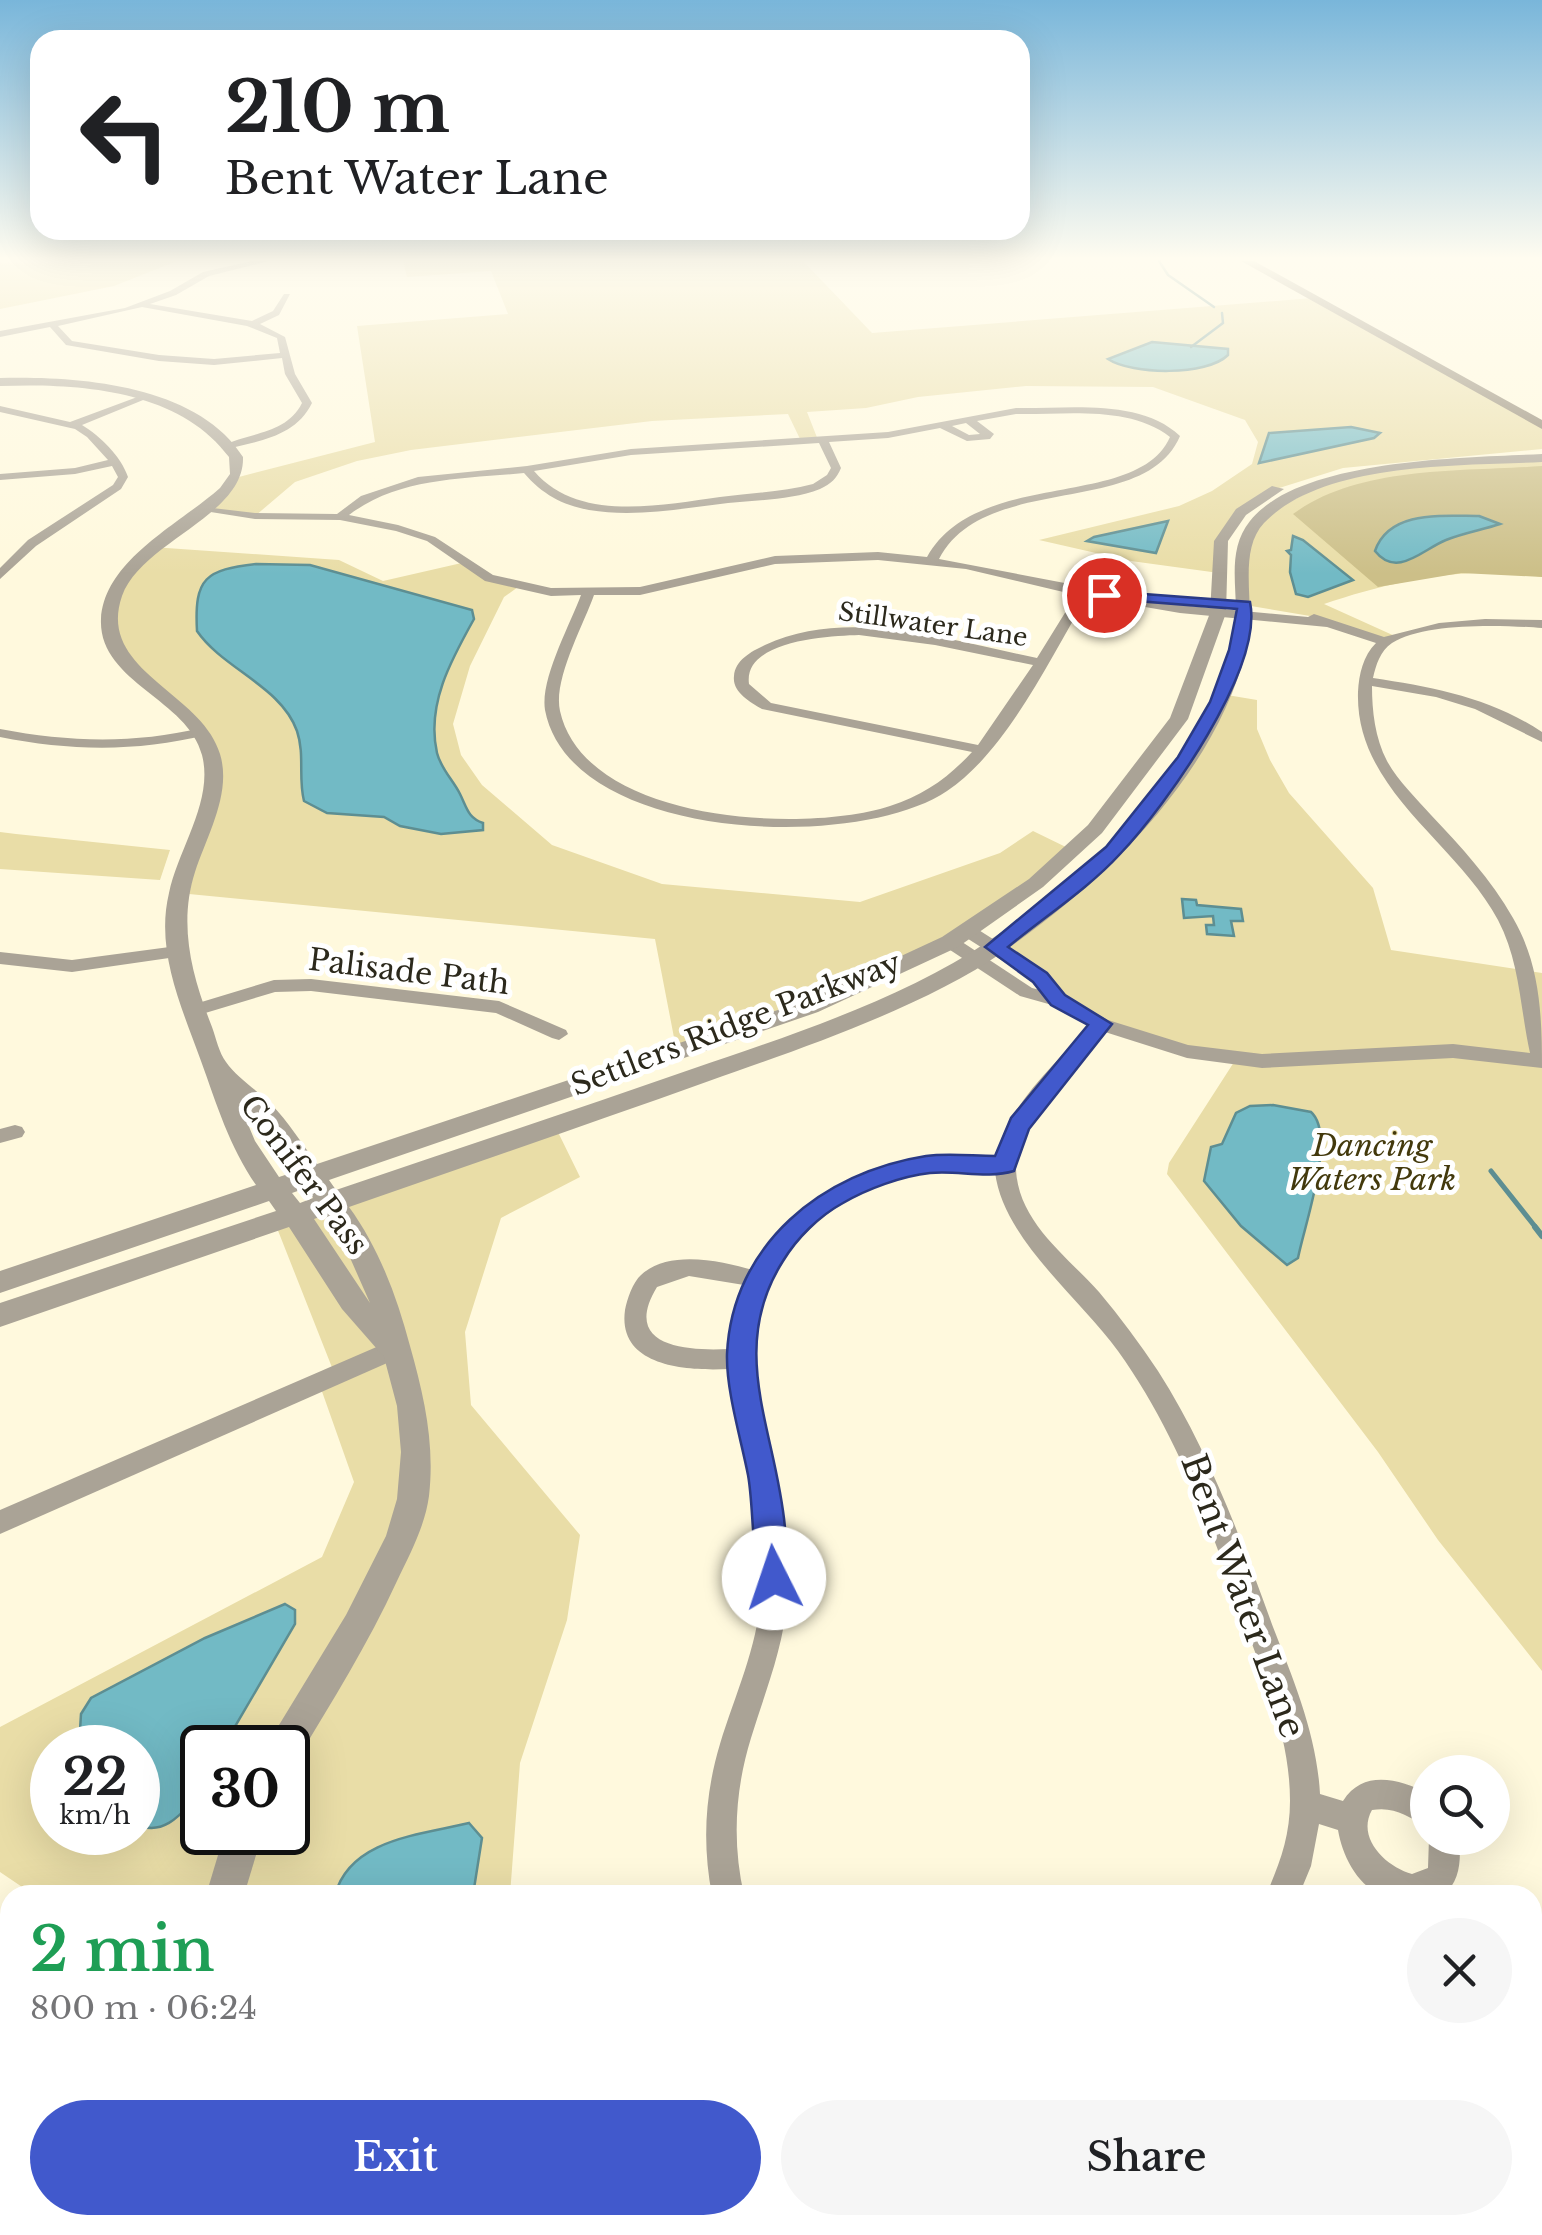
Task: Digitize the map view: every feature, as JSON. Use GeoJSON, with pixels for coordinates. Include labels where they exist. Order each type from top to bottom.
{"type":"FeatureCollection","features":[{"type":"Feature","properties":{"kind":"main road"},"geometry":{"type":"LineString","coordinates":[[1434,365],[1542,425]]}},
{"type":"Feature","properties":{"kind":"street"},"geometry":{"type":"LineString","coordinates":[[227,446],[280,430],[305,410],[307,402],[287,365]]}},
{"type":"Feature","properties":{"kind":"street"},"geometry":{"type":"LineString","coordinates":[[0,382],[53,382],[143,398],[186,413],[227,446],[237,460],[236,476],[228,490],[158,542],[128,570],[114,594],[109,620],[111,638],[127,664],[180,705],[202,732],[155,743],[126,744],[0,733]]}},
{"type":"Feature","properties":{"kind":"street"},"geometry":{"type":"LineString","coordinates":[[72,425],[143,398]]}},
{"type":"Feature","properties":{"kind":"street"},"geometry":{"type":"LineString","coordinates":[[0,410],[72,425],[91,436],[122,472],[117,487],[32,543],[0,575]]}},
{"type":"Feature","properties":{"kind":"street"},"geometry":{"type":"LineString","coordinates":[[340,517],[365,498],[418,480],[527,469],[631,452],[888,434],[1030,410],[1115,413],[1158,423],[1176,440],[1139,472],[1009,502],[974,516],[948,534],[932,560]]}},
{"type":"Feature","properties":{"kind":"street"},"geometry":{"type":"LineString","coordinates":[[940,424],[967,438],[990,436],[990,432],[967,419]]}},
{"type":"Feature","properties":{"kind":"street"},"geometry":{"type":"LineString","coordinates":[[527,469],[542,488],[579,503],[662,508],[817,486],[832,477],[836,468],[823,440]]}},
{"type":"Feature","properties":{"kind":"street","name":"Settlers Ridge Parkway"},"geometry":{"type":"LineString","coordinates":[[0,1282],[810,1007],[958,936],[1036,883],[1096,829],[1179,719],[1218,609],[1219,552],[1226,531],[1241,512],[1276,489],[1361,464],[1542,450]]}},
{"type":"Feature","properties":{"kind":"street","name":"Settlers Ridge Parkway"},"geometry":{"type":"LineString","coordinates":[[0,1315],[737,1062],[873,1009],[974,959],[995,947],[1113,851],[1185,759],[1218,702],[1245,610],[1241,554],[1248,534],[1272,508],[1294,495],[1375,472],[1542,458]]}},
{"type":"Feature","properties":{"kind":"street"},"geometry":{"type":"LineString","coordinates":[[0,477],[75,471],[115,462]]}},
{"type":"Feature","properties":{"kind":"street"},"geometry":{"type":"LineString","coordinates":[[204,510],[255,516],[340,517],[398,528],[431,538],[474,570],[504,583],[551,592],[640,591],[775,560],[866,556],[932,560],[1084,592],[1326,623],[1384,642],[1419,631],[1484,623],[1542,624]]}},
{"type":"Feature","properties":{"kind":"street"},"geometry":{"type":"LineString","coordinates":[[588,594],[554,691],[552,709],[558,731],[576,756],[603,780],[644,799],[732,820],[807,824],[876,815],[939,790],[969,768],[1084,592]]}},
{"type":"Feature","properties":{"kind":"street","name":"Stillwater Lane"},"geometry":{"type":"LineString","coordinates":[[983,750],[768,706],[742,686],[742,671],[750,659],[774,643],[826,630],[864,631],[1039,662]]}},
{"type":"Feature","properties":{"kind":"street"},"geometry":{"type":"LineString","coordinates":[[958,936],[974,959],[1026,992],[1058,1000],[1101,1024],[1187,1051],[1262,1062],[1437,1051],[1542,1061],[1517,944],[1481,881],[1394,783],[1374,752],[1363,711],[1373,658],[1384,642]]}},
{"type":"Feature","properties":{"kind":"street"},"geometry":{"type":"LineString","coordinates":[[1368,680],[1464,700],[1505,716],[1542,738]]}},
{"type":"Feature","properties":{"kind":"street","name":"Conifer Pass"},"geometry":{"type":"LineString","coordinates":[[202,732],[212,758],[213,788],[177,898],[177,952],[192,1011],[243,1144],[358,1309],[395,1349]]}},
{"type":"Feature","properties":{"kind":"street"},"geometry":{"type":"LineString","coordinates":[[958,936],[995,947],[1040,977],[1058,1000]]}},
{"type":"Feature","properties":{"kind":"street"},"geometry":{"type":"LineString","coordinates":[[0,958],[72,966],[177,952]]}},
{"type":"Feature","properties":{"kind":"street","name":"Palisade Path"},"geometry":{"type":"LineString","coordinates":[[192,1011],[274,986],[311,984],[499,1006],[559,1034]]}},
{"type":"Feature","properties":{"kind":"street"},"geometry":{"type":"LineString","coordinates":[[727,1885],[720,1837],[724,1789],[734,1746],[760,1678],[774,1598],[769,1512],[740,1358],[744,1317],[757,1280],[792,1231],[834,1196],[881,1176],[930,1164],[1005,1164],[1008,1146],[1020,1124],[1101,1024]]}},
{"type":"Feature","properties":{"kind":"street","name":"Conifer Pass"},"geometry":{"type":"LineString","coordinates":[[216,1067],[265,1114],[332,1204],[371,1266],[412,1406],[416,1452],[405,1526],[388,1571],[358,1627],[297,1725]]}},
{"type":"Feature","properties":{"kind":"street","name":"Bent Water Lane"},"geometry":{"type":"LineString","coordinates":[[1005,1164],[1014,1206],[1025,1225],[1120,1336],[1178,1426],[1199,1468],[1285,1695],[1304,1772],[1302,1840],[1286,1885]]}},
{"type":"Feature","properties":{"kind":"street"},"geometry":{"type":"LineString","coordinates":[[740,1358],[666,1356],[642,1338],[634,1310],[649,1281],[680,1268],[709,1267],[757,1280]]}},
{"type":"Feature","properties":{"kind":"street"},"geometry":{"type":"LineString","coordinates":[[0,1522],[395,1349]]}},
{"type":"Feature","properties":{"kind":"street"},"geometry":{"type":"LineString","coordinates":[[1393,1885],[1362,1857],[1352,1819],[1360,1802],[1373,1793],[1393,1792],[1410,1798]]}},
{"type":"Feature","properties":{"kind":"street"},"geometry":{"type":"LineString","coordinates":[[1305,1805],[1352,1819]]}},
{"type":"Feature","properties":{"kind":"street"},"geometry":{"type":"LineString","coordinates":[[228,1885],[237,1855]]}},
{"type":"Feature","properties":{"kind":"street"},"geometry":{"type":"LineString","coordinates":[[1432,1885],[1444,1874],[1448,1855]]}},
{"type":"Feature","properties":{"kind":"green space"},"geometry":{"type":"Polygon","coordinates":[[[363,365],[1434,365],[1542,425],[1542,449],[1343,468],[1276,489],[1232,522],[1219,573],[1131,561],[1039,540],[1179,506],[1212,491],[1252,464],[1258,442],[1245,420],[1153,387],[1026,386],[807,412],[818,440],[801,441],[788,414],[652,421],[411,450],[357,461],[295,482],[255,516],[204,510],[235,478],[375,442],[363,365]]]}},
{"type":"Feature","properties":{"kind":"green space"},"geometry":{"type":"Polygon","coordinates":[[[1542,458],[1542,577],[1487,572],[1432,577],[1324,604],[1397,637],[1385,642],[1310,616],[1245,605],[1248,534],[1262,517],[1323,484],[1393,469],[1542,458]]]}},
{"type":"Feature","properties":{"kind":"green space"},"geometry":{"type":"Polygon","coordinates":[[[152,547],[339,560],[383,581],[466,562],[474,570],[518,587],[504,597],[470,666],[453,724],[461,755],[482,785],[552,845],[662,884],[860,902],[1000,853],[1033,831],[1072,850],[950,942],[677,1053],[655,939],[189,894],[208,806],[206,741],[127,664],[110,608],[152,547]]]}},
{"type":"Feature","properties":{"kind":"green space","name":"Dancing Waters Park"},"geometry":{"type":"Polygon","coordinates":[[[1221,694],[1257,700],[1257,729],[1270,760],[1289,793],[1373,888],[1391,950],[1542,973],[1542,1671],[1438,1540],[1378,1452],[1167,1174],[1169,1163],[1236,1059],[1101,1023],[995,947],[1113,851],[1185,759],[1221,694]]]}},
{"type":"Feature","properties":{"kind":"green space"},"geometry":{"type":"Polygon","coordinates":[[[0,832],[170,850],[160,880],[0,869],[0,832]]]}},
{"type":"Feature","properties":{"kind":"green space"},"geometry":{"type":"Polygon","coordinates":[[[555,1126],[580,1177],[501,1218],[465,1332],[471,1405],[580,1535],[567,1620],[520,1763],[511,1885],[19,1885],[0,1872],[0,1727],[322,1557],[354,1482],[319,1383],[335,1375],[275,1223],[555,1126]]]}},
{"type":"Feature","properties":{"kind":"shaded area"},"geometry":{"type":"Polygon","coordinates":[[[1542,466],[1542,577],[1461,573],[1378,587],[1293,514],[1320,498],[1380,479],[1542,466]]]}},
{"type":"Feature","properties":{"kind":"water"},"geometry":{"type":"Polygon","coordinates":[[[1124,365],[1209,365],[1169,371],[1124,365]]]}},
{"type":"Feature","properties":{"kind":"water"},"geometry":{"type":"Polygon","coordinates":[[[1351,427],[1380,433],[1374,438],[1259,463],[1269,433],[1351,427]]]}},
{"type":"Feature","properties":{"kind":"water"},"geometry":{"type":"Polygon","coordinates":[[[1434,516],[1479,516],[1500,524],[1446,540],[1401,562],[1383,559],[1375,551],[1392,528],[1404,522],[1434,516]]]}},
{"type":"Feature","properties":{"kind":"water"},"geometry":{"type":"Polygon","coordinates":[[[1168,521],[1156,553],[1087,541],[1094,537],[1168,521]]]}},
{"type":"Feature","properties":{"kind":"water"},"geometry":{"type":"Polygon","coordinates":[[[1293,536],[1353,580],[1308,597],[1296,594],[1290,572],[1291,555],[1287,551],[1291,550],[1293,536]]]}},
{"type":"Feature","properties":{"kind":"water"},"geometry":{"type":"Polygon","coordinates":[[[256,564],[310,565],[472,610],[474,619],[443,683],[434,735],[441,764],[468,812],[483,823],[483,830],[441,834],[400,826],[384,817],[327,813],[304,801],[299,740],[289,715],[197,631],[198,599],[207,580],[225,569],[256,564]]]}},
{"type":"Feature","properties":{"kind":"water"},"geometry":{"type":"Polygon","coordinates":[[[1182,899],[1196,900],[1197,905],[1241,909],[1243,921],[1231,921],[1234,936],[1207,934],[1206,925],[1214,925],[1213,916],[1184,918],[1182,899]]]}},
{"type":"Feature","properties":{"kind":"water"},"geometry":{"type":"Polygon","coordinates":[[[1273,1105],[1311,1112],[1321,1140],[1316,1182],[1298,1258],[1287,1265],[1241,1226],[1204,1181],[1211,1147],[1222,1144],[1236,1113],[1250,1106],[1273,1105]]]}},
{"type":"Feature","properties":{"kind":"water"},"geometry":{"type":"Polygon","coordinates":[[[285,1604],[295,1610],[295,1624],[236,1725],[180,1725],[180,1815],[160,1826],[160,1725],[80,1725],[81,1714],[91,1698],[205,1638],[285,1604]]]}},
{"type":"Feature","properties":{"kind":"water"},"geometry":{"type":"Polygon","coordinates":[[[469,1823],[482,1838],[475,1885],[339,1885],[355,1862],[389,1842],[469,1823]]]}},
{"type":"Feature","properties":{"kind":"waterway"},"geometry":{"type":"LineString","coordinates":[[1491,1171],[1537,1229]]}},
{"type":"Feature","properties":{"kind":"waterway"},"geometry":{"type":"LineString","coordinates":[[1535,1227],[1542,1236]]}},
{"type":"Feature","properties":{"kind":"route"},"geometry":{"type":"LineString","coordinates":[[774,1578],[769,1512],[740,1358],[744,1317],[757,1280],[781,1242],[834,1196],[897,1171],[930,1164],[1005,1164],[1008,1146],[1020,1124],[1101,1024],[1058,1000],[1040,977],[995,947],[1113,851],[1185,759],[1218,702],[1237,650],[1245,605],[1104,595]]}}]}
